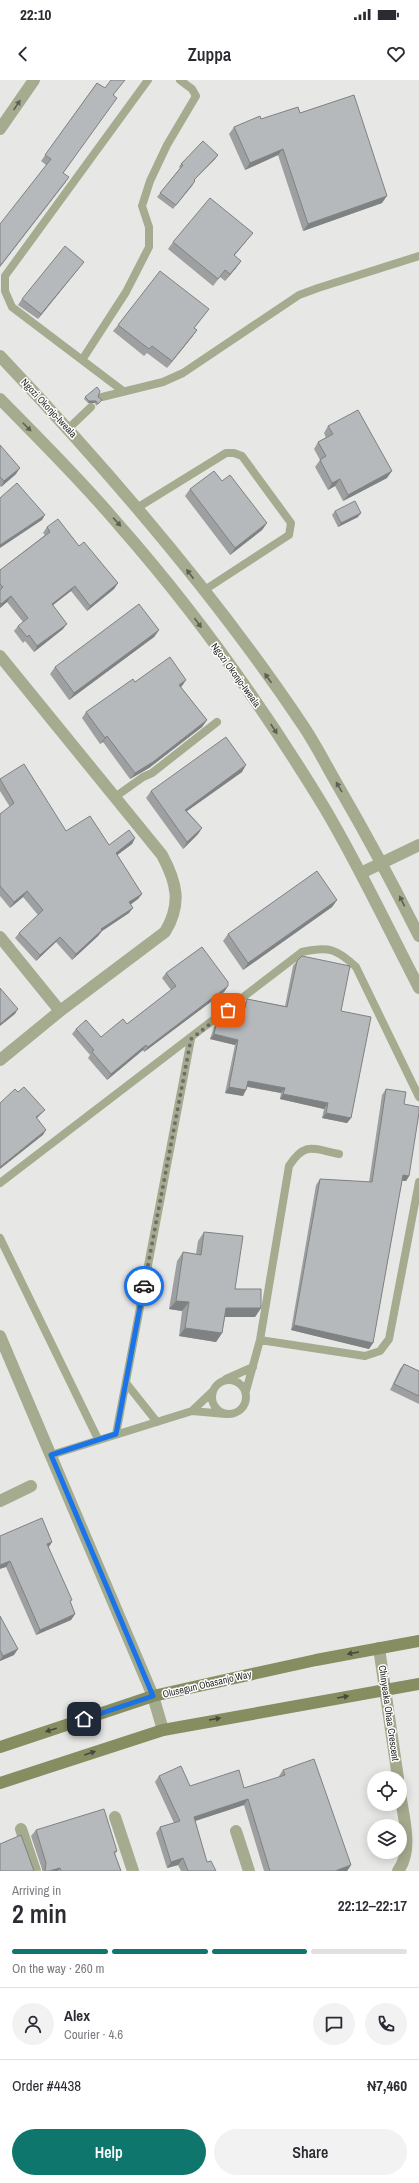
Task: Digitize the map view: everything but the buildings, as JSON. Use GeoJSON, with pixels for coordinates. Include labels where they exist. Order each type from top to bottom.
{"type":"FeatureCollection","features":[{"type":"Feature","properties":{"kind":"main road","name":"Olusegun Obasanjo Way"},"geometry":{"type":"LineString","coordinates":[[0,1747],[153,1696],[316,1660],[419,1641]]}},
{"type":"Feature","properties":{"kind":"main road"},"geometry":{"type":"LineString","coordinates":[[0,1783],[163,1730],[419,1684]]}},
{"type":"Feature","properties":{"kind":"street"},"geometry":{"type":"LineString","coordinates":[[0,129],[34,80]]}},
{"type":"Feature","properties":{"kind":"street","name":"Ngozi Okonjo-Iweala"},"geometry":{"type":"LineString","coordinates":[[0,356],[69,428],[137,508],[203,591],[304,728],[383,863],[419,936]]}},
{"type":"Feature","properties":{"kind":"street","name":"Ngozi Okonjo-Iweala"},"geometry":{"type":"LineString","coordinates":[[0,399],[118,524],[188,610],[270,723],[324,808],[361,873],[419,988]]}},
{"type":"Feature","properties":{"kind":"street"},"geometry":{"type":"LineString","coordinates":[[0,656],[162,855],[170,871],[175,888],[176,907],[172,920],[165,932],[60,1011],[0,1060]]}},
{"type":"Feature","properties":{"kind":"street"},"geometry":{"type":"LineString","coordinates":[[361,873],[419,845]]}},
{"type":"Feature","properties":{"kind":"street"},"geometry":{"type":"LineString","coordinates":[[0,937],[60,1011]]}},
{"type":"Feature","properties":{"kind":"street"},"geometry":{"type":"LineString","coordinates":[[0,1336],[153,1696],[163,1730]]}},
{"type":"Feature","properties":{"kind":"street"},"geometry":{"type":"LineString","coordinates":[[0,1501],[30,1486]]}},
{"type":"Feature","properties":{"kind":"street","name":"Chinyeaka Ohaa Crescent"},"geometry":{"type":"LineString","coordinates":[[379,1648],[397,1771]]}},
{"type":"Feature","properties":{"kind":"street"},"geometry":{"type":"LineString","coordinates":[[398,1871],[401,1867],[406,1845],[402,1811]]}},
{"type":"Feature","properties":{"kind":"street"},"geometry":{"type":"LineString","coordinates":[[116,1817],[133,1871]]}},
{"type":"Feature","properties":{"kind":"street"},"geometry":{"type":"LineString","coordinates":[[21,1829],[35,1871]]}},
{"type":"Feature","properties":{"kind":"street"},"geometry":{"type":"LineString","coordinates":[[236,1831],[250,1871]]}},
{"type":"Feature","properties":{"kind":"lane"},"geometry":{"type":"LineString","coordinates":[[123,391],[12,307],[5,291],[5,276],[148,80]]}},
{"type":"Feature","properties":{"kind":"lane"},"geometry":{"type":"LineString","coordinates":[[82,360],[126,292],[149,247],[149,227],[142,206],[150,181],[167,145],[196,96],[192,89],[180,80]]}},
{"type":"Feature","properties":{"kind":"lane"},"geometry":{"type":"LineString","coordinates":[[102,397],[163,382],[183,373],[299,295],[419,256]]}},
{"type":"Feature","properties":{"kind":"lane"},"geometry":{"type":"LineString","coordinates":[[69,428],[91,407]]}},
{"type":"Feature","properties":{"kind":"lane"},"geometry":{"type":"LineString","coordinates":[[137,508],[226,453],[234,453],[242,456],[291,523],[291,529],[289,535],[203,591]]}},
{"type":"Feature","properties":{"kind":"lane"},"geometry":{"type":"LineString","coordinates":[[115,797],[143,777],[152,773],[217,722]]}},
{"type":"Feature","properties":{"kind":"lane"},"geometry":{"type":"LineString","coordinates":[[0,1183],[191,1039],[302,952],[322,948],[341,953],[356,967],[419,1097]]}},
{"type":"Feature","properties":{"kind":"lane"},"geometry":{"type":"LineString","coordinates":[[116,1434],[191,1039]]}},
{"type":"Feature","properties":{"kind":"lane"},"geometry":{"type":"LineString","coordinates":[[51,1455],[98,1439],[192,1411],[226,1414],[238,1412],[243,1408],[246,1403],[246,1391],[260,1340],[289,1166],[297,1153],[307,1148],[339,1154]]}},
{"type":"Feature","properties":{"kind":"lane"},"geometry":{"type":"LineString","coordinates":[[260,1340],[365,1356],[380,1352],[389,1339],[419,1182]]}},
{"type":"Feature","properties":{"kind":"lane"},"geometry":{"type":"LineString","coordinates":[[0,1238],[98,1439]]}},
{"type":"Feature","properties":{"kind":"lane"},"geometry":{"type":"LineString","coordinates":[[192,1411],[213,1391],[216,1386],[253,1367]]}},
{"type":"Feature","properties":{"kind":"lane"},"geometry":{"type":"LineString","coordinates":[[226,1380],[238,1382],[246,1391]]}},
{"type":"Feature","properties":{"kind":"lane"},"geometry":{"type":"LineString","coordinates":[[126,1383],[157,1422]]}},
{"type":"Feature","properties":{"kind":"lane"},"geometry":{"type":"LineString","coordinates":[[213,1391],[213,1403],[220,1412],[226,1414]]}},
{"type":"Feature","properties":{"kind":"way so far"},"geometry":{"type":"LineString","coordinates":[[144,1286],[191,1039],[228,1010]]}},
{"type":"Feature","properties":{"kind":"route"},"geometry":{"type":"LineString","coordinates":[[84,1719],[153,1696],[51,1455],[116,1434],[144,1286]]}}]}
